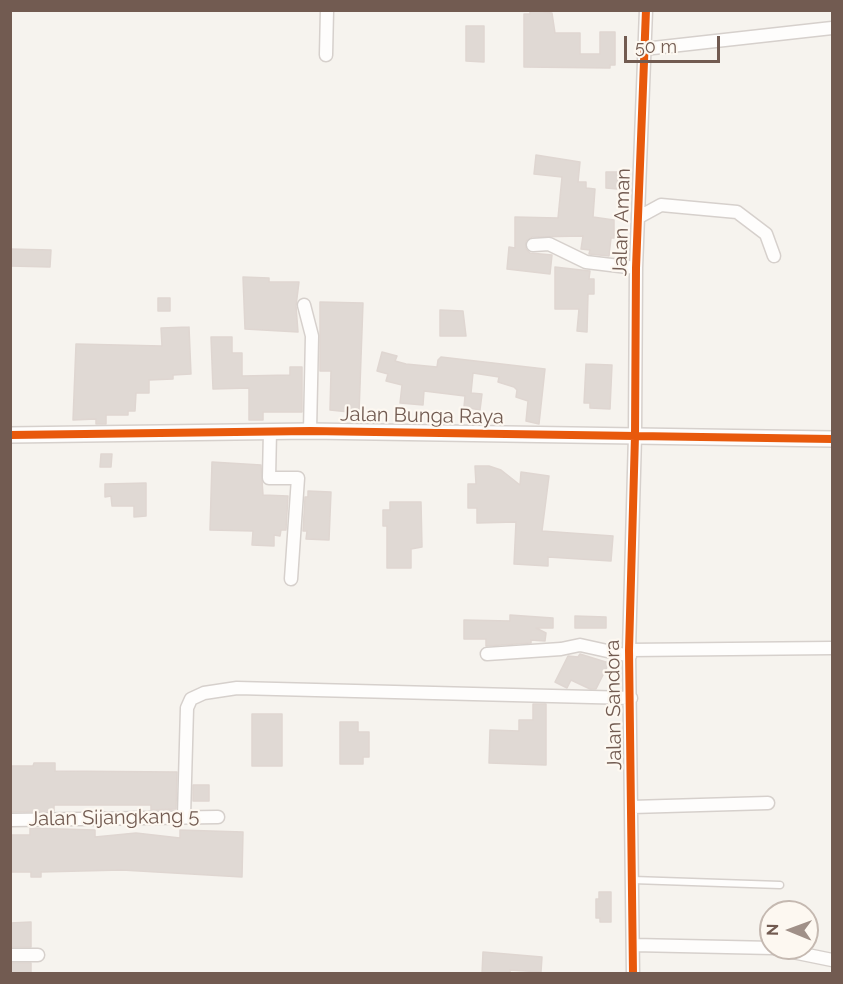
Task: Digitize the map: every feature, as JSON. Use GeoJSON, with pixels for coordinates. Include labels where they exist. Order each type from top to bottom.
{"type":"FeatureCollection","features":[{"type":"Feature","properties":{"kind":"street"},"geometry":{"type":"LineString","coordinates":[[326,55],[327,10]]}},
{"type":"Feature","properties":{"kind":"street","name":"Jalan Aman"},"geometry":{"type":"LineString","coordinates":[[635,436],[636,268],[646,10]]}},
{"type":"Feature","properties":{"kind":"street"},"geometry":{"type":"LineString","coordinates":[[644,49],[832,28]]}},
{"type":"Feature","properties":{"kind":"street"},"geometry":{"type":"LineString","coordinates":[[639,217],[660,205],[737,212],[766,234],[774,256]]}},
{"type":"Feature","properties":{"kind":"street"},"geometry":{"type":"LineString","coordinates":[[533,245],[549,244],[586,262],[636,268]]}},
{"type":"Feature","properties":{"kind":"street"},"geometry":{"type":"LineString","coordinates":[[304,305],[312,336],[310,431]]}},
{"type":"Feature","properties":{"kind":"street"},"geometry":{"type":"LineString","coordinates":[[270,431],[269,478],[298,478],[291,579]]}},
{"type":"Feature","properties":{"kind":"street","name":"Jalan Bunga Raya"},"geometry":{"type":"LineString","coordinates":[[10,435],[310,431],[832,439]]}},
{"type":"Feature","properties":{"kind":"street","name":"Jalan Sandora"},"geometry":{"type":"LineString","coordinates":[[633,974],[630,653],[635,436]]}},
{"type":"Feature","properties":{"kind":"street"},"geometry":{"type":"LineString","coordinates":[[487,654],[561,649],[580,645],[630,653],[832,648]]}},
{"type":"Feature","properties":{"kind":"street"},"geometry":{"type":"LineString","coordinates":[[184,816],[187,708],[191,699],[204,693],[237,688],[631,698]]}},
{"type":"Feature","properties":{"kind":"street"},"geometry":{"type":"LineString","coordinates":[[632,807],[768,803]]}},
{"type":"Feature","properties":{"kind":"street","name":"Jalan Sijangkang 5"},"geometry":{"type":"LineString","coordinates":[[10,820],[218,817]]}},
{"type":"Feature","properties":{"kind":"street"},"geometry":{"type":"LineString","coordinates":[[634,945],[773,948],[832,960]]}},
{"type":"Feature","properties":{"kind":"street"},"geometry":{"type":"LineString","coordinates":[[10,955],[38,955]]}},
{"type":"Feature","properties":{"kind":"lane"},"geometry":{"type":"LineString","coordinates":[[633,880],[780,885]]}},
{"type":"Feature","properties":{"kind":"building"},"geometry":{"type":"Polygon","coordinates":[[[530,10],[552,13],[555,33],[580,33],[580,54],[600,54],[600,32],[615,32],[615,65],[610,65],[610,68],[524,67],[524,14],[530,14],[530,10]]]}},
{"type":"Feature","properties":{"kind":"building"},"geometry":{"type":"Polygon","coordinates":[[[466,26],[484,26],[484,62],[466,61],[466,26]]]}},
{"type":"Feature","properties":{"kind":"building"},"geometry":{"type":"Polygon","coordinates":[[[536,155],[580,162],[578,182],[586,182],[586,188],[595,189],[593,217],[614,220],[614,238],[611,238],[609,256],[589,254],[590,250],[581,249],[583,236],[532,237],[526,241],[526,249],[530,253],[552,255],[550,274],[507,269],[509,247],[515,248],[515,217],[558,218],[562,177],[534,174],[536,155]]]}},
{"type":"Feature","properties":{"kind":"building"},"geometry":{"type":"Polygon","coordinates":[[[606,172],[618,172],[617,189],[606,188],[606,172]]]}},
{"type":"Feature","properties":{"kind":"building"},"geometry":{"type":"Polygon","coordinates":[[[10,249],[51,250],[50,267],[10,266],[10,249]]]}},
{"type":"Feature","properties":{"kind":"building"},"geometry":{"type":"Polygon","coordinates":[[[555,267],[590,271],[589,279],[594,279],[594,294],[588,294],[587,332],[577,331],[579,309],[555,309],[555,267]]]}},
{"type":"Feature","properties":{"kind":"building"},"geometry":{"type":"Polygon","coordinates":[[[243,277],[269,278],[269,282],[299,282],[296,306],[298,332],[245,329],[243,277]]]}},
{"type":"Feature","properties":{"kind":"building"},"geometry":{"type":"Polygon","coordinates":[[[158,298],[170,298],[170,311],[158,311],[158,298]]]}},
{"type":"Feature","properties":{"kind":"building"},"geometry":{"type":"Polygon","coordinates":[[[320,302],[363,303],[359,413],[330,410],[331,371],[320,371],[320,302]]]}},
{"type":"Feature","properties":{"kind":"building"},"geometry":{"type":"Polygon","coordinates":[[[440,310],[463,311],[466,336],[440,336],[440,310]]]}},
{"type":"Feature","properties":{"kind":"building"},"geometry":{"type":"Polygon","coordinates":[[[189,327],[191,374],[173,375],[173,379],[149,380],[149,393],[136,393],[135,411],[128,411],[128,415],[106,415],[106,424],[96,424],[96,419],[73,420],[76,344],[162,346],[161,328],[189,327]]]}},
{"type":"Feature","properties":{"kind":"building"},"geometry":{"type":"Polygon","coordinates":[[[211,337],[232,337],[232,353],[242,353],[242,376],[290,375],[290,367],[302,367],[302,412],[263,412],[263,420],[249,420],[249,388],[213,389],[211,337]]]}},
{"type":"Feature","properties":{"kind":"building"},"geometry":{"type":"Polygon","coordinates":[[[382,352],[397,356],[395,361],[406,364],[437,367],[441,357],[545,369],[539,424],[526,421],[528,401],[516,397],[517,390],[514,387],[498,382],[499,377],[473,373],[471,393],[482,394],[480,410],[464,407],[465,396],[424,391],[423,405],[400,403],[402,385],[386,381],[388,374],[377,371],[382,352]]]}},
{"type":"Feature","properties":{"kind":"building"},"geometry":{"type":"Polygon","coordinates":[[[586,364],[612,365],[610,409],[590,408],[590,403],[584,403],[586,364]]]}},
{"type":"Feature","properties":{"kind":"building"},"geometry":{"type":"Polygon","coordinates":[[[101,454],[112,454],[111,467],[100,467],[101,454]]]}},
{"type":"Feature","properties":{"kind":"building"},"geometry":{"type":"Polygon","coordinates":[[[212,462],[261,465],[263,495],[288,496],[286,530],[281,530],[280,536],[274,535],[274,546],[252,545],[253,531],[210,530],[212,462]]]}},
{"type":"Feature","properties":{"kind":"building"},"geometry":{"type":"Polygon","coordinates":[[[475,466],[489,466],[501,470],[520,485],[521,472],[549,476],[542,531],[613,536],[611,561],[548,557],[548,566],[514,564],[516,522],[477,523],[477,508],[468,508],[468,484],[476,484],[475,466]]]}},
{"type":"Feature","properties":{"kind":"building"},"geometry":{"type":"Polygon","coordinates":[[[146,483],[146,516],[134,517],[134,506],[112,506],[111,496],[105,497],[105,484],[146,483]]]}},
{"type":"Feature","properties":{"kind":"building"},"geometry":{"type":"Polygon","coordinates":[[[308,491],[331,492],[329,540],[306,539],[307,531],[303,531],[305,497],[308,497],[308,491]]]}},
{"type":"Feature","properties":{"kind":"building"},"geometry":{"type":"Polygon","coordinates":[[[390,502],[421,502],[422,547],[411,549],[411,568],[387,568],[387,526],[383,526],[383,510],[390,510],[390,502]]]}},
{"type":"Feature","properties":{"kind":"building"},"geometry":{"type":"Polygon","coordinates":[[[510,615],[553,618],[553,628],[536,628],[546,633],[545,641],[531,640],[531,643],[486,646],[486,639],[464,639],[464,620],[510,621],[510,615]]]}},
{"type":"Feature","properties":{"kind":"building"},"geometry":{"type":"Polygon","coordinates":[[[575,616],[606,617],[606,628],[575,628],[575,616]]]}},
{"type":"Feature","properties":{"kind":"building"},"geometry":{"type":"Polygon","coordinates":[[[580,654],[609,663],[596,689],[590,689],[571,680],[567,688],[555,682],[568,656],[578,657],[580,654]]]}},
{"type":"Feature","properties":{"kind":"building"},"geometry":{"type":"Polygon","coordinates":[[[533,704],[546,704],[546,765],[489,763],[490,730],[519,731],[519,720],[533,720],[533,704]]]}},
{"type":"Feature","properties":{"kind":"building"},"geometry":{"type":"Polygon","coordinates":[[[252,714],[282,714],[282,766],[252,766],[252,714]]]}},
{"type":"Feature","properties":{"kind":"building"},"geometry":{"type":"Polygon","coordinates":[[[340,722],[358,722],[358,732],[369,732],[369,757],[363,757],[363,764],[340,764],[340,722]]]}},
{"type":"Feature","properties":{"kind":"building"},"geometry":{"type":"Polygon","coordinates":[[[34,763],[55,763],[55,771],[177,772],[176,809],[151,810],[151,805],[54,805],[54,811],[10,812],[10,766],[33,766],[34,763]]]}},
{"type":"Feature","properties":{"kind":"building"},"geometry":{"type":"Polygon","coordinates":[[[193,785],[209,785],[209,801],[193,801],[193,785]]]}},
{"type":"Feature","properties":{"kind":"building"},"geometry":{"type":"Polygon","coordinates":[[[30,828],[95,830],[95,837],[136,833],[180,838],[180,830],[243,832],[242,877],[122,870],[41,872],[41,877],[31,877],[31,872],[10,872],[10,835],[30,835],[30,828]]]}},
{"type":"Feature","properties":{"kind":"building"},"geometry":{"type":"Polygon","coordinates":[[[599,892],[611,892],[611,922],[600,922],[600,918],[596,918],[596,899],[599,899],[599,892]]]}},
{"type":"Feature","properties":{"kind":"building"},"geometry":{"type":"Polygon","coordinates":[[[31,922],[31,947],[10,947],[10,923],[31,922]]]}},
{"type":"Feature","properties":{"kind":"building"},"geometry":{"type":"Polygon","coordinates":[[[483,952],[542,957],[541,972],[510,970],[510,974],[482,974],[483,952]]]}},
{"type":"Feature","properties":{"kind":"building"},"geometry":{"type":"Polygon","coordinates":[[[10,963],[31,963],[31,974],[10,974],[10,963]]]}},
{"type":"Feature","properties":{"kind":"cycle path"},"geometry":{"type":"LineString","coordinates":[[633,974],[629,650],[635,436],[636,268],[646,10]]}},
{"type":"Feature","properties":{"kind":"cycle path"},"geometry":{"type":"LineString","coordinates":[[10,435],[310,431],[832,439]]}}]}
